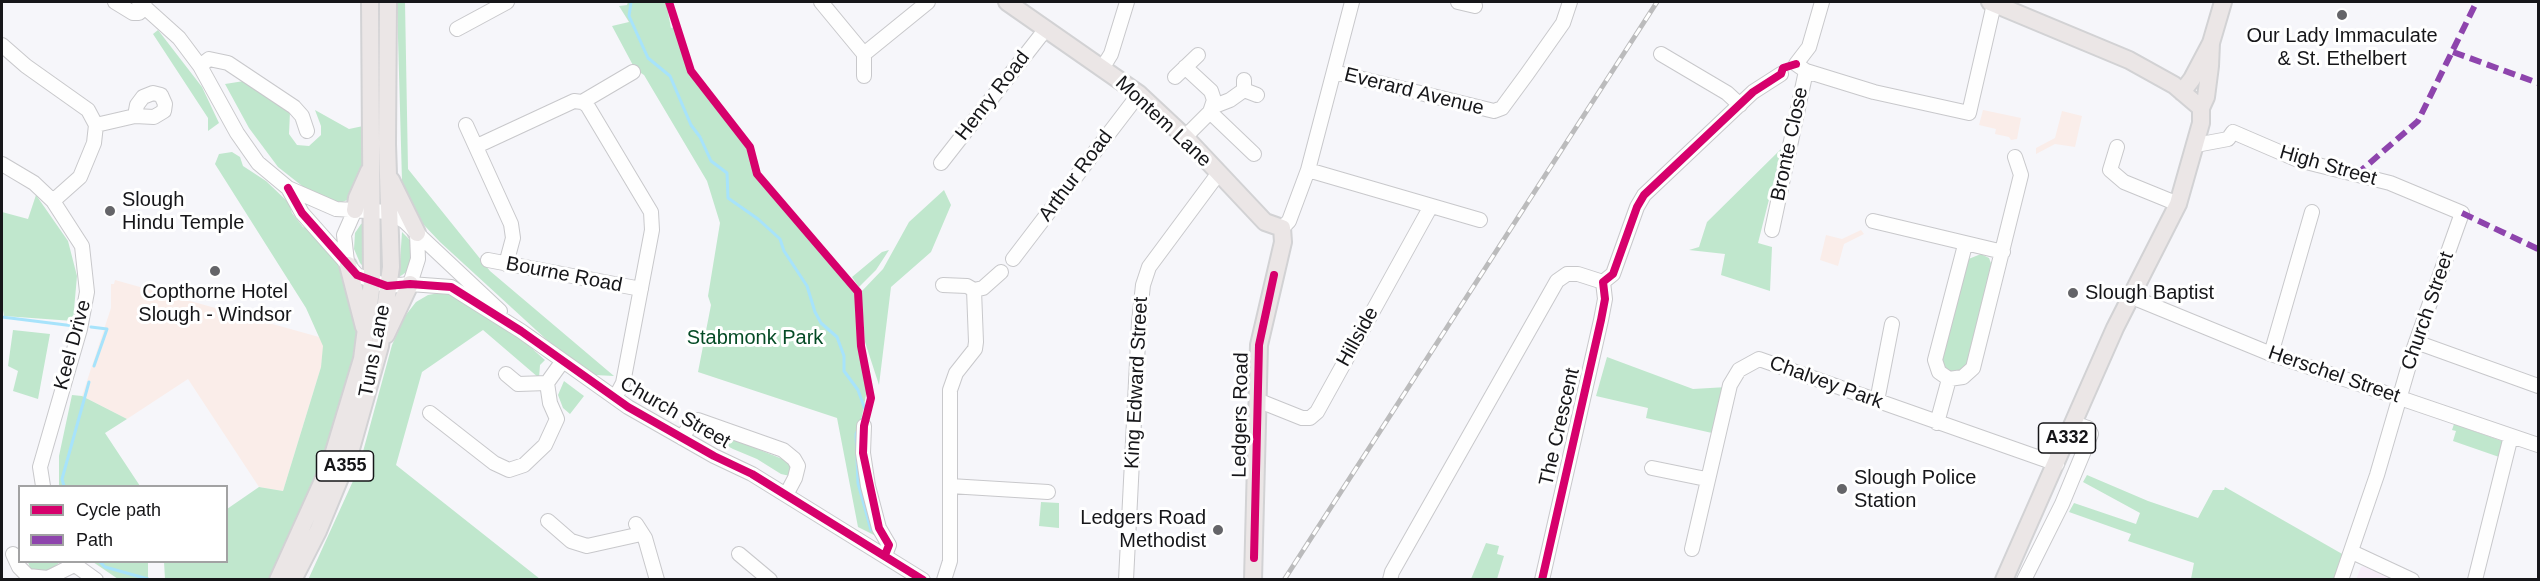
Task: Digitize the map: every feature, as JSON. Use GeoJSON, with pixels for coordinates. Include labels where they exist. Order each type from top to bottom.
{"type":"FeatureCollection","features":[{"type":"Feature","properties":{"kind":"main road","name":"A355"},"geometry":{"type":"LineString","coordinates":[[364,210],[357,198],[370,167],[370,2]]}},
{"type":"Feature","properties":{"kind":"main road","name":"Tuns Lane"},"geometry":{"type":"LineString","coordinates":[[278,579],[330,465],[362,359],[365,330],[380,284],[391,267],[388,174],[388,2]]}},
{"type":"Feature","properties":{"kind":"main road","name":"Montem Lane"},"geometry":{"type":"LineString","coordinates":[[1007,2],[1138,93],[1185,137],[1265,222],[1282,228]]}},
{"type":"Feature","properties":{"kind":"main road"},"geometry":{"type":"LineString","coordinates":[[1992,2],[2129,60],[2182,92],[2200,108],[2206,97],[2211,43],[2223,2]]}},
{"type":"Feature","properties":{"kind":"main road"},"geometry":{"type":"LineString","coordinates":[[2182,92],[2211,43]]}},
{"type":"Feature","properties":{"kind":"main road","name":"A332"},"geometry":{"type":"LineString","coordinates":[[2004,579],[2057,464],[2115,328],[2178,204],[2196,145],[2201,123],[2200,108]]}},
{"type":"Feature","properties":{"kind":"main road","name":"A355"},"geometry":{"type":"LineString","coordinates":[[388,174],[417,233]]}},
{"type":"Feature","properties":{"kind":"main road","name":"Tuns Lane"},"geometry":{"type":"LineString","coordinates":[[293,579],[318,531],[349,456],[380,346],[380,284],[364,210]]}},
{"type":"Feature","properties":{"kind":"main road","name":"Ledgers Road"},"geometry":{"type":"LineString","coordinates":[[1253,579],[1259,345],[1283,242],[1282,228]]}},
{"type":"Feature","properties":{"kind":"main road","name":"A355"},"geometry":{"type":"LineString","coordinates":[[348,265],[365,330]]}},
{"type":"Feature","properties":{"kind":"main road","name":"A355"},"geometry":{"type":"LineString","coordinates":[[380,346],[410,284]]}},
{"type":"Feature","properties":{"kind":"street"},"geometry":{"type":"LineString","coordinates":[[115,2],[139,14],[142,4],[179,38],[200,66],[237,133],[258,163],[288,188],[336,209],[389,212]]}},
{"type":"Feature","properties":{"kind":"street"},"geometry":{"type":"LineString","coordinates":[[457,29],[507,2]]}},
{"type":"Feature","properties":{"kind":"street"},"geometry":{"type":"LineString","coordinates":[[821,2],[864,54],[864,75]]}},
{"type":"Feature","properties":{"kind":"street"},"geometry":{"type":"LineString","coordinates":[[864,54],[928,2]]}},
{"type":"Feature","properties":{"kind":"street"},"geometry":{"type":"LineString","coordinates":[[1103,67],[1111,54],[1127,2]]}},
{"type":"Feature","properties":{"kind":"street","name":"Ledgers Road"},"geometry":{"type":"LineString","coordinates":[[1282,228],[1289,221],[1308,170],[1352,2]]}},
{"type":"Feature","properties":{"kind":"street"},"geometry":{"type":"LineString","coordinates":[[1458,2],[1475,6]]}},
{"type":"Feature","properties":{"kind":"street","name":"Everard Avenue"},"geometry":{"type":"LineString","coordinates":[[1334,72],[1494,111],[1502,108],[1524,72],[1563,23],[1570,2]]}},
{"type":"Feature","properties":{"kind":"street","name":"Bronte Close"},"geometry":{"type":"LineString","coordinates":[[1772,230],[1801,67],[1822,2]]}},
{"type":"Feature","properties":{"kind":"street"},"geometry":{"type":"LineString","coordinates":[[1801,67],[1821,77],[1932,106],[1969,113],[1992,2]]}},
{"type":"Feature","properties":{"kind":"street","name":"Henry Road"},"geometry":{"type":"LineString","coordinates":[[942,163],[1045,30]]}},
{"type":"Feature","properties":{"kind":"street"},"geometry":{"type":"LineString","coordinates":[[2,45],[26,66],[88,110],[96,125],[94,143],[80,177],[53,201]]}},
{"type":"Feature","properties":{"kind":"street"},"geometry":{"type":"LineString","coordinates":[[1661,54],[1727,93],[1740,105]]}},
{"type":"Feature","properties":{"kind":"street"},"geometry":{"type":"LineString","coordinates":[[1198,55],[1180,72],[1211,91],[1214,100],[1211,110]]}},
{"type":"Feature","properties":{"kind":"street"},"geometry":{"type":"LineString","coordinates":[[200,66],[209,59],[228,63],[294,107],[302,116],[307,131]]}},
{"type":"Feature","properties":{"kind":"street"},"geometry":{"type":"LineString","coordinates":[[582,102],[633,72]]}},
{"type":"Feature","properties":{"kind":"street"},"geometry":{"type":"LineString","coordinates":[[1390,579],[1557,281],[1567,274],[1578,274],[1603,282],[1613,274],[1637,207],[1644,195],[1740,105],[1781,74]]}},
{"type":"Feature","properties":{"kind":"street"},"geometry":{"type":"LineString","coordinates":[[1185,137],[1211,110],[1248,88]]}},
{"type":"Feature","properties":{"kind":"street","name":"Arthur Road"},"geometry":{"type":"LineString","coordinates":[[1013,259],[1138,93]]}},
{"type":"Feature","properties":{"kind":"street"},"geometry":{"type":"LineString","coordinates":[[477,146],[574,100],[582,102],[587,105],[651,212],[652,230],[623,383],[615,398]]}},
{"type":"Feature","properties":{"kind":"street"},"geometry":{"type":"LineString","coordinates":[[1211,110],[1254,154]]}},
{"type":"Feature","properties":{"kind":"street"},"geometry":{"type":"LineString","coordinates":[[96,125],[135,116]]}},
{"type":"Feature","properties":{"kind":"street"},"geometry":{"type":"LineString","coordinates":[[466,125],[511,224],[513,238],[506,264]]}},
{"type":"Feature","properties":{"kind":"street","name":"High Street"},"geometry":{"type":"LineString","coordinates":[[2196,145],[2228,139],[2233,132],[2298,160],[2390,183],[2462,213]]}},
{"type":"Feature","properties":{"kind":"street"},"geometry":{"type":"LineString","coordinates":[[2117,147],[2110,170],[2124,182],[2178,204]]}},
{"type":"Feature","properties":{"kind":"street"},"geometry":{"type":"LineString","coordinates":[[1965,245],[1935,360],[1939,372],[1949,379],[1963,377],[1972,368],[2021,175],[2015,157]]}},
{"type":"Feature","properties":{"kind":"street","name":"Keel Drive"},"geometry":{"type":"LineString","coordinates":[[2,164],[34,183],[53,201],[82,246],[87,292],[80,329],[40,467],[43,485]]}},
{"type":"Feature","properties":{"kind":"street"},"geometry":{"type":"LineString","coordinates":[[1308,170],[1480,220]]}},
{"type":"Feature","properties":{"kind":"street","name":"King Edward Street"},"geometry":{"type":"LineString","coordinates":[[1126,579],[1134,549],[1139,322],[1143,285],[1149,267],[1218,174]]}},
{"type":"Feature","properties":{"kind":"street"},"geometry":{"type":"LineString","coordinates":[[288,188],[302,213],[357,275],[380,284]]}},
{"type":"Feature","properties":{"kind":"street","name":"Hillside"},"geometry":{"type":"LineString","coordinates":[[1257,400],[1302,418],[1310,418],[1317,412],[1431,206]]}},
{"type":"Feature","properties":{"kind":"street"},"geometry":{"type":"LineString","coordinates":[[348,265],[344,235],[364,210]]}},
{"type":"Feature","properties":{"kind":"street","name":"Church Street"},"geometry":{"type":"LineString","coordinates":[[389,212],[404,221],[521,331]]}},
{"type":"Feature","properties":{"kind":"street"},"geometry":{"type":"LineString","coordinates":[[2271,354],[2312,212]]}},
{"type":"Feature","properties":{"kind":"street","name":"Church Street"},"geometry":{"type":"LineString","coordinates":[[2341,579],[2352,552],[2416,342],[2462,213]]}},
{"type":"Feature","properties":{"kind":"street"},"geometry":{"type":"LineString","coordinates":[[1873,220],[1965,245],[2003,252]]}},
{"type":"Feature","properties":{"kind":"street"},"geometry":{"type":"LineString","coordinates":[[410,284],[418,259],[417,233]]}},
{"type":"Feature","properties":{"kind":"street","name":"Bourne Road"},"geometry":{"type":"LineString","coordinates":[[488,260],[641,289]]}},
{"type":"Feature","properties":{"kind":"street"},"geometry":{"type":"LineString","coordinates":[[943,285],[967,286],[974,290],[983,288],[1001,272]]}},
{"type":"Feature","properties":{"kind":"street","name":"The Crescent"},"geometry":{"type":"LineString","coordinates":[[1542,579],[1602,320],[1605,299],[1603,282]]}},
{"type":"Feature","properties":{"kind":"street","name":"Church Street"},"geometry":{"type":"LineString","coordinates":[[380,284],[451,288],[521,331],[615,398],[786,495],[923,579]]}},
{"type":"Feature","properties":{"kind":"street"},"geometry":{"type":"LineString","coordinates":[[944,579],[950,561],[950,390],[956,373],[975,349],[974,290]]}},
{"type":"Feature","properties":{"kind":"street","name":"Herschel Street"},"geometry":{"type":"LineString","coordinates":[[2132,297],[2271,354],[2538,445]]}},
{"type":"Feature","properties":{"kind":"street"},"geometry":{"type":"LineString","coordinates":[[1877,401],[1892,324]]}},
{"type":"Feature","properties":{"kind":"street"},"geometry":{"type":"LineString","coordinates":[[2416,342],[2538,386]]}},
{"type":"Feature","properties":{"kind":"street","name":"Chalvey Park"},"geometry":{"type":"LineString","coordinates":[[1692,549],[1706,479],[1730,385],[1739,370],[1759,359],[1773,362],[2057,464]]}},
{"type":"Feature","properties":{"kind":"street"},"geometry":{"type":"LineString","coordinates":[[430,413],[494,463],[509,471],[524,465],[544,445],[557,419],[550,403],[547,383],[562,362]]}},
{"type":"Feature","properties":{"kind":"street"},"geometry":{"type":"LineString","coordinates":[[506,374],[518,384],[547,383]]}},
{"type":"Feature","properties":{"kind":"street"},"geometry":{"type":"LineString","coordinates":[[1938,423],[1949,379]]}},
{"type":"Feature","properties":{"kind":"street"},"geometry":{"type":"LineString","coordinates":[[682,438],[692,422],[698,420],[783,450],[794,459],[798,466],[795,478],[786,495]]}},
{"type":"Feature","properties":{"kind":"street"},"geometry":{"type":"LineString","coordinates":[[2024,579],[2062,504],[2091,434],[2088,428],[2073,423]]}},
{"type":"Feature","properties":{"kind":"street"},"geometry":{"type":"LineString","coordinates":[[864,426],[863,453],[868,486],[879,528],[889,545],[885,555]]}},
{"type":"Feature","properties":{"kind":"street"},"geometry":{"type":"LineString","coordinates":[[2475,579],[2511,436]]}},
{"type":"Feature","properties":{"kind":"street"},"geometry":{"type":"LineString","coordinates":[[1652,468],[1706,479]]}},
{"type":"Feature","properties":{"kind":"street"},"geometry":{"type":"LineString","coordinates":[[950,486],[1048,492]]}},
{"type":"Feature","properties":{"kind":"street"},"geometry":{"type":"LineString","coordinates":[[548,521],[571,541],[587,546],[638,530],[657,579]]}},
{"type":"Feature","properties":{"kind":"street"},"geometry":{"type":"LineString","coordinates":[[2352,552],[2412,579]]}},
{"type":"Feature","properties":{"kind":"street"},"geometry":{"type":"LineString","coordinates":[[11,554],[28,576],[48,578],[73,563],[96,579]]}},
{"type":"Feature","properties":{"kind":"street"},"geometry":{"type":"LineString","coordinates":[[740,554],[770,579]]}},
{"type":"Feature","properties":{"kind":"shaded area"},"geometry":{"type":"Polygon","coordinates":[[[1983,110],[2021,118],[2017,139],[2011,140],[2009,137],[1995,134],[1996,129],[1979,125],[1983,110]]]}},
{"type":"Feature","properties":{"kind":"shaded area"},"geometry":{"type":"Polygon","coordinates":[[[2062,111],[2082,116],[2075,147],[2055,144],[2036,154],[2036,148],[2055,138],[2062,111]]]}},
{"type":"Feature","properties":{"kind":"shaded area"},"geometry":{"type":"Polygon","coordinates":[[[1861,230],[1864,234],[1844,244],[1838,266],[1820,260],[1826,235],[1842,239],[1861,230]]]}},
{"type":"Feature","properties":{"kind":"shaded area"},"geometry":{"type":"Polygon","coordinates":[[[115,280],[319,337],[324,346],[321,367],[283,491],[259,487],[188,379],[127,419],[82,396],[111,308],[111,284],[114,284],[115,280]]]}},
{"type":"Feature","properties":{"kind":"shaded area"},"geometry":{"type":"Polygon","coordinates":[[[2365,566],[2395,579],[2356,580],[2361,567],[2365,566]]]}},
{"type":"Feature","properties":{"kind":"green space"},"geometry":{"type":"Polygon","coordinates":[[[397,2],[405,2],[408,169],[490,271],[614,376],[595,375],[548,341],[440,242],[423,224],[412,207],[402,181],[397,2]]]}},
{"type":"Feature","properties":{"kind":"green space","name":"Stabmonk Park"},"geometry":{"type":"Polygon","coordinates":[[[628,2],[666,2],[671,28],[678,26],[694,76],[749,140],[754,170],[856,292],[861,348],[871,381],[857,442],[876,536],[858,527],[837,418],[698,372],[711,305],[708,296],[720,223],[707,181],[644,75],[635,69],[612,26],[629,22],[619,6],[627,5],[628,2]]]}},
{"type":"Feature","properties":{"kind":"green space"},"geometry":{"type":"Polygon","coordinates":[[[158,30],[202,87],[219,123],[208,131],[208,118],[153,34],[158,30]]]}},
{"type":"Feature","properties":{"kind":"green space"},"geometry":{"type":"Polygon","coordinates":[[[244,81],[290,112],[289,134],[297,145],[309,146],[321,135],[321,126],[315,110],[349,129],[368,125],[367,168],[350,199],[342,202],[327,200],[306,189],[278,167],[249,128],[225,84],[244,81]]]}},
{"type":"Feature","properties":{"kind":"green space"},"geometry":{"type":"Polygon","coordinates":[[[1782,148],[1758,243],[1772,247],[1770,291],[1721,275],[1725,254],[1689,250],[1699,247],[1707,222],[1782,148]]]}},
{"type":"Feature","properties":{"kind":"green space"},"geometry":{"type":"Polygon","coordinates":[[[232,152],[240,157],[243,166],[266,181],[289,203],[292,213],[303,227],[317,232],[333,251],[355,299],[360,355],[327,463],[271,579],[165,579],[164,563],[228,563],[228,508],[259,487],[283,491],[321,367],[323,346],[306,308],[215,164],[219,154],[232,152]]]}},
{"type":"Feature","properties":{"kind":"green space"},"geometry":{"type":"Polygon","coordinates":[[[944,190],[951,205],[931,252],[891,287],[879,385],[865,342],[861,292],[883,269],[909,222],[944,190]]]}},
{"type":"Feature","properties":{"kind":"green space"},"geometry":{"type":"Polygon","coordinates":[[[36,195],[68,241],[77,276],[73,321],[4,316],[2,212],[28,219],[36,195]]]}},
{"type":"Feature","properties":{"kind":"green space"},"geometry":{"type":"Polygon","coordinates":[[[369,220],[368,272],[360,263],[354,249],[355,233],[361,224],[369,220]]]}},
{"type":"Feature","properties":{"kind":"green space"},"geometry":{"type":"Polygon","coordinates":[[[402,232],[411,241],[414,257],[408,271],[399,277],[402,232]]]}},
{"type":"Feature","properties":{"kind":"green space"},"geometry":{"type":"Polygon","coordinates":[[[889,250],[876,270],[859,287],[852,277],[882,252],[889,250]]]}},
{"type":"Feature","properties":{"kind":"green space"},"geometry":{"type":"Polygon","coordinates":[[[1981,254],[1989,258],[1992,266],[1967,365],[1959,372],[1951,373],[1945,369],[1942,361],[1966,260],[1981,254]]]}},
{"type":"Feature","properties":{"kind":"green space"},"geometry":{"type":"Polygon","coordinates":[[[445,292],[493,314],[545,360],[540,365],[539,378],[483,330],[422,372],[396,465],[540,579],[308,580],[358,470],[392,345],[405,316],[416,302],[428,295],[445,292]]]}},
{"type":"Feature","properties":{"kind":"green space"},"geometry":{"type":"Polygon","coordinates":[[[13,330],[50,334],[38,399],[13,391],[18,371],[8,366],[13,330]]]}},
{"type":"Feature","properties":{"kind":"green space"},"geometry":{"type":"Polygon","coordinates":[[[1607,357],[1693,389],[1727,387],[1712,433],[1646,418],[1648,408],[1596,396],[1607,357]]]}},
{"type":"Feature","properties":{"kind":"green space"},"geometry":{"type":"Polygon","coordinates":[[[564,381],[584,396],[570,414],[563,408],[558,395],[564,381]]]}},
{"type":"Feature","properties":{"kind":"green space"},"geometry":{"type":"Polygon","coordinates":[[[72,395],[82,396],[127,419],[105,433],[139,485],[59,485],[59,456],[72,395]]]}},
{"type":"Feature","properties":{"kind":"green space"},"geometry":{"type":"Polygon","coordinates":[[[2454,424],[2505,442],[2502,458],[2453,441],[2456,431],[2452,430],[2454,424]]]}},
{"type":"Feature","properties":{"kind":"green space"},"geometry":{"type":"Polygon","coordinates":[[[705,428],[790,462],[794,466],[790,476],[781,474],[757,459],[707,435],[705,428]]]}},
{"type":"Feature","properties":{"kind":"green space"},"geometry":{"type":"Polygon","coordinates":[[[2087,475],[2148,501],[2198,518],[2213,490],[2224,490],[2225,487],[2344,555],[2335,579],[2191,579],[2194,563],[2128,541],[2131,534],[2069,512],[2074,503],[2136,524],[2140,513],[2083,482],[2087,475]]]}},
{"type":"Feature","properties":{"kind":"green space"},"geometry":{"type":"Polygon","coordinates":[[[1041,502],[1059,503],[1059,528],[1039,526],[1041,502]]]}},
{"type":"Feature","properties":{"kind":"green space"},"geometry":{"type":"Polygon","coordinates":[[[1486,543],[1499,546],[1497,554],[1504,556],[1497,579],[1471,579],[1486,543]]]}},
{"type":"Feature","properties":{"kind":"green space"},"geometry":{"type":"Polygon","coordinates":[[[28,563],[59,563],[47,572],[31,571],[28,563]]]}},
{"type":"Feature","properties":{"kind":"green space"},"geometry":{"type":"Polygon","coordinates":[[[94,563],[148,563],[148,579],[118,579],[94,563]]]}},
{"type":"Feature","properties":{"kind":"waterway"},"geometry":{"type":"LineString","coordinates":[[631,2],[629,16],[648,58],[670,76],[691,125],[700,137],[711,161],[727,173],[728,198],[758,219],[780,239],[784,251],[807,286],[821,323],[837,337],[844,356],[844,371],[858,390],[866,412],[856,434],[858,483],[871,530]]}},
{"type":"Feature","properties":{"kind":"waterway"},"geometry":{"type":"LineString","coordinates":[[2,317],[74,326]]}},
{"type":"Feature","properties":{"kind":"waterway"},"geometry":{"type":"LineString","coordinates":[[91,327],[107,329],[94,366]]}},
{"type":"Feature","properties":{"kind":"waterway"},"geometry":{"type":"LineString","coordinates":[[64,485],[62,479],[89,382]]}},
{"type":"Feature","properties":{"kind":"waterway"},"geometry":{"type":"LineString","coordinates":[[101,563],[105,567],[148,579]]}},
{"type":"Feature","properties":{"kind":"railway"},"geometry":{"type":"LineString","coordinates":[[1284,580],[1657,2]]}},
{"type":"Feature","properties":{"kind":"marked path"},"geometry":{"type":"LineString","coordinates":[[2356,175],[2418,121],[2475,5]]}},
{"type":"Feature","properties":{"kind":"marked path"},"geometry":{"type":"LineString","coordinates":[[2453,52],[2538,83]]}},
{"type":"Feature","properties":{"kind":"marked path"},"geometry":{"type":"LineString","coordinates":[[2462,213],[2538,249]]}},
{"type":"Feature","properties":{"kind":"cycle path"},"geometry":{"type":"LineString","coordinates":[[669,2],[691,71],[750,147],[757,174],[858,292],[861,346],[871,398],[864,426],[863,453],[879,528],[889,545],[885,555]]}},
{"type":"Feature","properties":{"kind":"cycle path"},"geometry":{"type":"LineString","coordinates":[[1542,580],[1601,320],[1605,299],[1603,282],[1613,274],[1637,207],[1644,195],[1753,92],[1781,74],[1783,68],[1796,64]]}},
{"type":"Feature","properties":{"kind":"cycle path"},"geometry":{"type":"LineString","coordinates":[[288,188],[302,213],[357,275],[387,286],[410,284],[451,287],[521,331],[628,407],[714,456],[752,474],[923,580]]}},
{"type":"Feature","properties":{"kind":"cycle path"},"geometry":{"type":"LineString","coordinates":[[1254,558],[1259,345],[1274,275]]}},
{"type":"Feature","properties":{"kind":"place","name":"Our Lady Immaculate & St. Ethelbert"},"geometry":{"type":"Point","coordinates":[2342,15]}},
{"type":"Feature","properties":{"kind":"place","name":"Slough Hindu Temple"},"geometry":{"type":"Point","coordinates":[110,211]}},
{"type":"Feature","properties":{"kind":"place","name":"Copthorne Hotel Slough - Windsor"},"geometry":{"type":"Point","coordinates":[215,271]}},
{"type":"Feature","properties":{"kind":"place","name":"Slough Baptist"},"geometry":{"type":"Point","coordinates":[2073,293]}},
{"type":"Feature","properties":{"kind":"place","name":"Slough Police Station"},"geometry":{"type":"Point","coordinates":[1842,489]}},
{"type":"Feature","properties":{"kind":"place","name":"Ledgers Road Methodist"},"geometry":{"type":"Point","coordinates":[1218,530]}}]}
